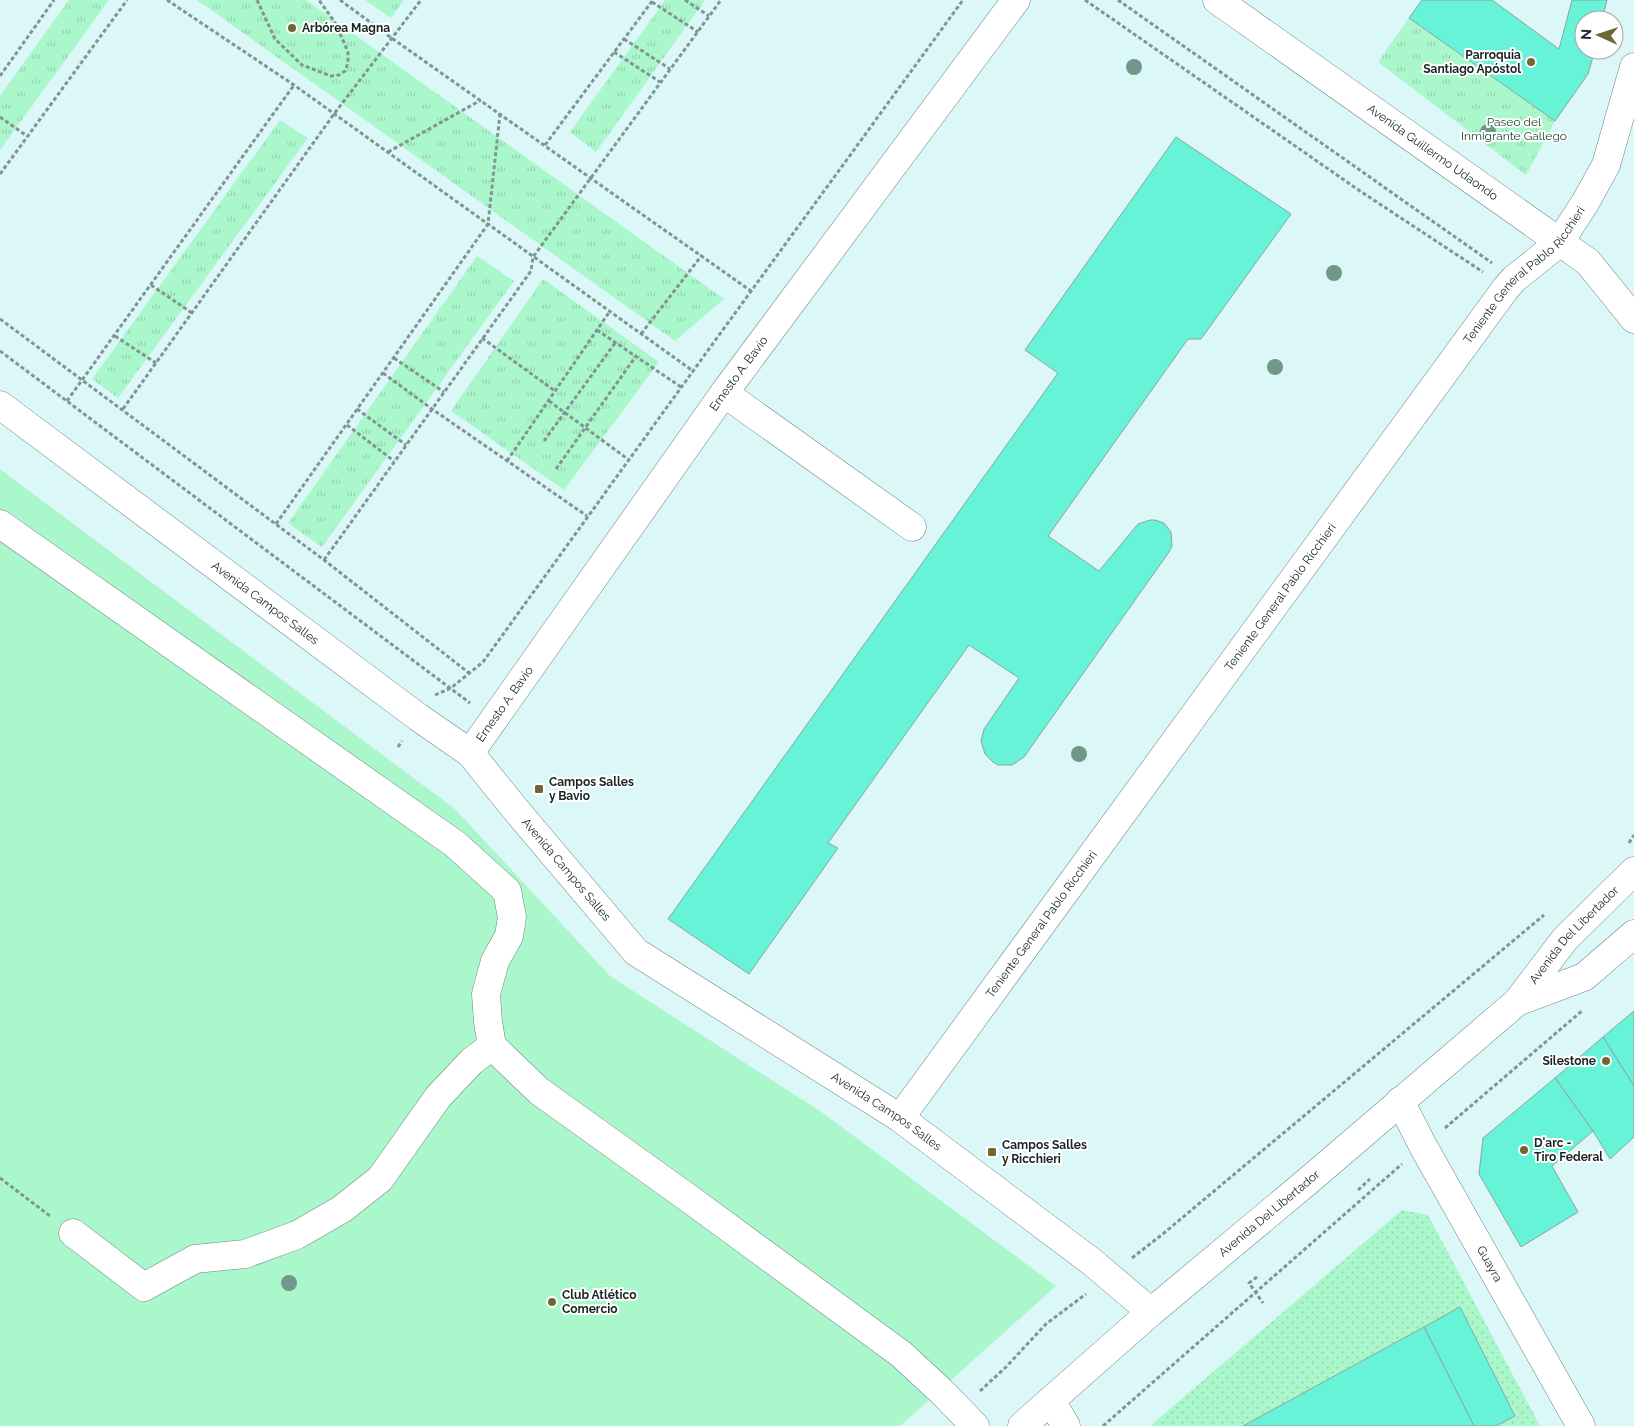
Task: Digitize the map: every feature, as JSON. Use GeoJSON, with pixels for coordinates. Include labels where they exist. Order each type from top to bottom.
{"type":"FeatureCollection","features":[{"type":"Feature","properties":{"kind":"main road","name":"Ernesto A. Bavio"},"geometry":{"type":"LineString","coordinates":[[470,753],[724,393],[1016,0]]}},
{"type":"Feature","properties":{"kind":"main road","name":"Avenida Guillermo Udaondo"},"geometry":{"type":"LineString","coordinates":[[1217,0],[1588,262],[1634,319]]}},
{"type":"Feature","properties":{"kind":"main road","name":"Teniente General Pablo Ricchieri"},"geometry":{"type":"LineString","coordinates":[[900,1118],[1510,283],[1559,243],[1585,203],[1606,165],[1630,98],[1634,67]]}},
{"type":"Feature","properties":{"kind":"main road"},"geometry":{"type":"LineString","coordinates":[[724,393],[912,527]]}},
{"type":"Feature","properties":{"kind":"main road","name":"Avenida Campos Salles"},"geometry":{"type":"LineString","coordinates":[[0,406],[418,717],[470,753],[636,952],[900,1118],[1109,1276],[1151,1312]]}},
{"type":"Feature","properties":{"kind":"main road"},"geometry":{"type":"LineString","coordinates":[[0,524],[455,844],[507,891],[512,917],[508,936],[495,961],[486,994],[492,1046],[539,1091],[901,1354],[967,1418]]}},
{"type":"Feature","properties":{"kind":"main road","name":"Avenida Del Libertador"},"geometry":{"type":"LineString","coordinates":[[1022,1426],[1151,1312],[1308,1181],[1517,1002],[1565,939],[1631,859]]}},
{"type":"Feature","properties":{"kind":"main road","name":"Avenida Del Libertador"},"geometry":{"type":"LineString","coordinates":[[1517,1002],[1584,977],[1634,934]]}},
{"type":"Feature","properties":{"kind":"main road"},"geometry":{"type":"LineString","coordinates":[[73,1233],[144,1287],[196,1259],[245,1254],[297,1235],[342,1208],[380,1178],[438,1097],[472,1061],[492,1046]]}},
{"type":"Feature","properties":{"kind":"main road","name":"Guayra"},"geometry":{"type":"LineString","coordinates":[[1400,1101],[1423,1146],[1581,1426]]}},
{"type":"Feature","properties":{"kind":"main road"},"geometry":{"type":"LineString","coordinates":[[1051,1401],[1066,1426]]}},
{"type":"Feature","properties":{"kind":"path"},"geometry":{"type":"LineString","coordinates":[[0,76],[54,0]]}},
{"type":"Feature","properties":{"kind":"path"},"geometry":{"type":"LineString","coordinates":[[0,174],[127,0]]}},
{"type":"Feature","properties":{"kind":"path"},"geometry":{"type":"LineString","coordinates":[[167,0],[388,152],[693,371]]}},
{"type":"Feature","properties":{"kind":"path"},"geometry":{"type":"LineString","coordinates":[[258,0],[275,39],[302,65],[331,76],[339,75],[345,71],[348,63],[348,52],[336,24],[319,0]]}},
{"type":"Feature","properties":{"kind":"path"},"geometry":{"type":"LineString","coordinates":[[340,0],[751,291]]}},
{"type":"Feature","properties":{"kind":"path"},"geometry":{"type":"LineString","coordinates":[[123,409],[334,114],[421,0]]}},
{"type":"Feature","properties":{"kind":"path"},"geometry":{"type":"LineString","coordinates":[[684,0],[709,16]]}},
{"type":"Feature","properties":{"kind":"path"},"geometry":{"type":"LineString","coordinates":[[324,560],[530,271],[533,257],[721,0]]}},
{"type":"Feature","properties":{"kind":"path"},"geometry":{"type":"LineString","coordinates":[[398,747],[437,693],[451,688],[483,662],[963,0]]}},
{"type":"Feature","properties":{"kind":"path"},"geometry":{"type":"LineString","coordinates":[[1085,0],[1360,191],[1510,283]]}},
{"type":"Feature","properties":{"kind":"path"},"geometry":{"type":"LineString","coordinates":[[1118,0],[1510,283]]}},
{"type":"Feature","properties":{"kind":"path"},"geometry":{"type":"LineString","coordinates":[[545,145],[652,1],[698,32]]}},
{"type":"Feature","properties":{"kind":"path"},"geometry":{"type":"LineString","coordinates":[[624,39],[670,69]]}},
{"type":"Feature","properties":{"kind":"path"},"geometry":{"type":"LineString","coordinates":[[614,52],[660,82]]}},
{"type":"Feature","properties":{"kind":"path"},"geometry":{"type":"LineString","coordinates":[[67,401],[294,86]]}},
{"type":"Feature","properties":{"kind":"path"},"geometry":{"type":"LineString","coordinates":[[388,152],[482,100]]}},
{"type":"Feature","properties":{"kind":"path"},"geometry":{"type":"LineString","coordinates":[[276,524],[488,224],[500,114]]}},
{"type":"Feature","properties":{"kind":"path"},"geometry":{"type":"LineString","coordinates":[[0,117],[27,136]]}},
{"type":"Feature","properties":{"kind":"path"},"geometry":{"type":"LineString","coordinates":[[641,334],[702,255]]}},
{"type":"Feature","properties":{"kind":"path"},"geometry":{"type":"LineString","coordinates":[[151,285],[192,312]]}},
{"type":"Feature","properties":{"kind":"path"},"geometry":{"type":"LineString","coordinates":[[507,461],[610,312]]}},
{"type":"Feature","properties":{"kind":"path"},"geometry":{"type":"LineString","coordinates":[[0,319],[324,560],[469,672]]}},
{"type":"Feature","properties":{"kind":"path"},"geometry":{"type":"LineString","coordinates":[[597,330],[681,387]]}},
{"type":"Feature","properties":{"kind":"path"},"geometry":{"type":"LineString","coordinates":[[115,336],[156,363]]}},
{"type":"Feature","properties":{"kind":"path"},"geometry":{"type":"LineString","coordinates":[[482,338],[555,391]]}},
{"type":"Feature","properties":{"kind":"path"},"geometry":{"type":"LineString","coordinates":[[544,441],[616,342]]}},
{"type":"Feature","properties":{"kind":"path"},"geometry":{"type":"LineString","coordinates":[[0,351],[451,688],[492,721]]}},
{"type":"Feature","properties":{"kind":"path"},"geometry":{"type":"LineString","coordinates":[[556,469],[636,356]]}},
{"type":"Feature","properties":{"kind":"path"},"geometry":{"type":"LineString","coordinates":[[394,358],[444,392]]}},
{"type":"Feature","properties":{"kind":"path"},"geometry":{"type":"LineString","coordinates":[[383,373],[588,516]]}},
{"type":"Feature","properties":{"kind":"path"},"geometry":{"type":"LineString","coordinates":[[548,401],[629,460]]}},
{"type":"Feature","properties":{"kind":"path"},"geometry":{"type":"LineString","coordinates":[[357,409],[406,445]]}},
{"type":"Feature","properties":{"kind":"path"},"geometry":{"type":"LineString","coordinates":[[347,425],[394,461]]}},
{"type":"Feature","properties":{"kind":"path"},"geometry":{"type":"LineString","coordinates":[[1631,859],[1634,836]]}},
{"type":"Feature","properties":{"kind":"path"},"geometry":{"type":"LineString","coordinates":[[967,1418],[1006,1367],[1046,1324],[1164,1233],[1551,910]]}},
{"type":"Feature","properties":{"kind":"path"},"geometry":{"type":"LineString","coordinates":[[1103,1426],[1423,1146],[1589,1005]]}},
{"type":"Feature","properties":{"kind":"path"},"geometry":{"type":"LineString","coordinates":[[0,1178],[73,1233]]}},
{"type":"Feature","properties":{"kind":"path"},"geometry":{"type":"LineString","coordinates":[[1358,1190],[1370,1179]]}},
{"type":"Feature","properties":{"kind":"path"},"geometry":{"type":"LineString","coordinates":[[1257,1277],[1249,1284],[1263,1303]]}},
{"type":"Feature","properties":{"kind":"green space"},"geometry":{"type":"Polygon","coordinates":[[[69,0],[109,0],[0,150],[0,96],[69,0]]]}},
{"type":"Feature","properties":{"kind":"green space"},"geometry":{"type":"Polygon","coordinates":[[[197,0],[306,0],[724,299],[675,341],[197,0]]]}},
{"type":"Feature","properties":{"kind":"green space"},"geometry":{"type":"Polygon","coordinates":[[[365,0],[404,0],[391,18],[365,0]]]}},
{"type":"Feature","properties":{"kind":"green space"},"geometry":{"type":"Polygon","coordinates":[[[665,0],[705,0],[596,152],[570,132],[665,0]]]}},
{"type":"Feature","properties":{"kind":"green space","name":"Paseo del Inmigrante Gallego"},"geometry":{"type":"Polygon","coordinates":[[[1409,18],[1555,121],[1526,175],[1378,62],[1409,18]]]}},
{"type":"Feature","properties":{"kind":"green space"},"geometry":{"type":"Polygon","coordinates":[[[280,120],[308,138],[118,398],[92,379],[280,120]]]}},
{"type":"Feature","properties":{"kind":"green space"},"geometry":{"type":"Polygon","coordinates":[[[477,256],[514,281],[322,547],[288,523],[477,256]]]}},
{"type":"Feature","properties":{"kind":"green space"},"geometry":{"type":"Polygon","coordinates":[[[543,279],[659,362],[564,490],[451,411],[543,279]]]}},
{"type":"Feature","properties":{"kind":"green space"},"geometry":{"type":"Polygon","coordinates":[[[0,469],[455,809],[610,976],[820,1111],[1056,1286],[900,1426],[0,1426],[0,469]]]}},
{"type":"Feature","properties":{"kind":"green space"},"geometry":{"type":"Polygon","coordinates":[[[1402,1210],[1428,1215],[1540,1426],[1496,1426],[1514,1416],[1460,1307],[1243,1426],[1150,1426],[1402,1210]]]}},
{"type":"Feature","properties":{"kind":"building","name":"Parroquia Santiago Apóstol"},"geometry":{"type":"Polygon","coordinates":[[[1422,0],[1492,0],[1559,49],[1572,0],[1607,0],[1604,10],[1574,10],[1574,60],[1592,60],[1588,74],[1555,121],[1409,18],[1422,0]]]}},
{"type":"Feature","properties":{"kind":"building"},"geometry":{"type":"Polygon","coordinates":[[[1176,137],[1291,214],[1201,339],[1188,339],[1048,536],[1099,571],[1138,524],[1155,520],[1164,523],[1171,532],[1172,546],[1169,552],[1024,757],[1012,765],[998,765],[993,762],[985,754],[981,741],[984,729],[1019,678],[969,645],[828,843],[838,848],[749,974],[668,919],[1058,373],[1025,350],[1176,137]]]}},
{"type":"Feature","properties":{"kind":"building"},"geometry":{"type":"Polygon","coordinates":[[[1634,1011],[1634,1086],[1603,1037],[1634,1011]]]}},
{"type":"Feature","properties":{"kind":"building"},"geometry":{"type":"Polygon","coordinates":[[[1603,1037],[1634,1086],[1634,1137],[1610,1159],[1593,1131],[1555,1078],[1603,1037]]]}},
{"type":"Feature","properties":{"kind":"building"},"geometry":{"type":"Polygon","coordinates":[[[1555,1078],[1593,1131],[1552,1166],[1578,1212],[1521,1247],[1479,1174],[1483,1138],[1555,1078]]]}},
{"type":"Feature","properties":{"kind":"building"},"geometry":{"type":"Polygon","coordinates":[[[1460,1307],[1515,1416],[1496,1426],[1474,1426],[1424,1327],[1460,1307]]]}},
{"type":"Feature","properties":{"kind":"building"},"geometry":{"type":"Polygon","coordinates":[[[1424,1327],[1474,1426],[1243,1426],[1424,1327]]]}},
{"type":"Feature","properties":{"kind":"place","name":"Arbórea Magna"},"geometry":{"type":"Point","coordinates":[292,28]}},
{"type":"Feature","properties":{"kind":"place","name":"Parroquia Santiago Apóstol"},"geometry":{"type":"Point","coordinates":[1531,62]}},
{"type":"Feature","properties":{"kind":"place","name":"Campos Salles y Bavio"},"geometry":{"type":"Point","coordinates":[539,789]}},
{"type":"Feature","properties":{"kind":"place","name":"Silestone"},"geometry":{"type":"Point","coordinates":[1606,1061]}},
{"type":"Feature","properties":{"kind":"place","name":"D'arc - Tiro Federal"},"geometry":{"type":"Point","coordinates":[1524,1150]}},
{"type":"Feature","properties":{"kind":"place","name":"Campos Salles y Ricchieri"},"geometry":{"type":"Point","coordinates":[992,1152]}},
{"type":"Feature","properties":{"kind":"place","name":"Club Atlético Comercio"},"geometry":{"type":"Point","coordinates":[552,1302]}}]}
